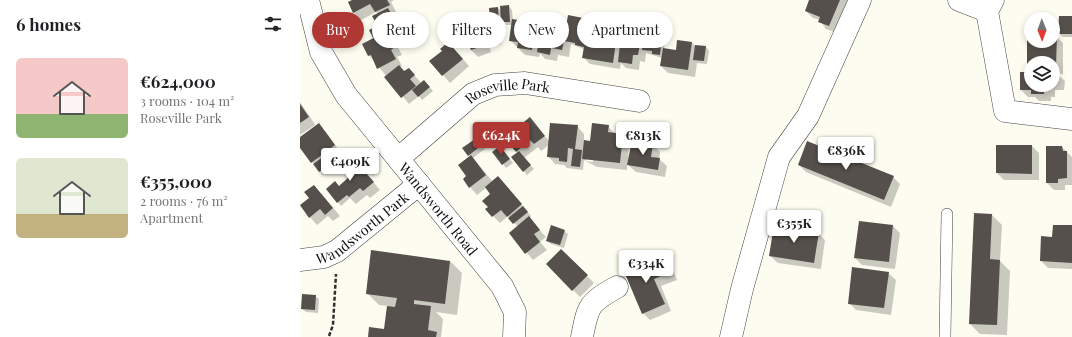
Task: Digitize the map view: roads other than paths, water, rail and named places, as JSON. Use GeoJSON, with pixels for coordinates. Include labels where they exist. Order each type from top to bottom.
{"type":"FeatureCollection","features":[{"type":"Feature","properties":{"kind":"street","name":"Wandsworth Road"},"geometry":{"type":"LineString","coordinates":[[308,0],[322,52],[346,95],[502,286],[515,312],[514,337]]}},
{"type":"Feature","properties":{"kind":"street"},"geometry":{"type":"LineString","coordinates":[[731,337],[742,289],[779,157],[808,116],[860,0]]}},
{"type":"Feature","properties":{"kind":"street"},"geometry":{"type":"LineString","coordinates":[[959,0],[990,6],[1004,110],[1072,119]]}},
{"type":"Feature","properties":{"kind":"street","name":"Roseville Park"},"geometry":{"type":"LineString","coordinates":[[399,158],[473,94],[495,85],[525,83],[639,100]]}},
{"type":"Feature","properties":{"kind":"street","name":"Wandsworth Park"},"geometry":{"type":"LineString","coordinates":[[300,260],[324,258],[338,251],[419,184]]}},
{"type":"Feature","properties":{"kind":"street"},"geometry":{"type":"LineString","coordinates":[[582,337],[590,306],[596,298],[616,287]]}},
{"type":"Feature","properties":{"kind":"lane"},"geometry":{"type":"LineString","coordinates":[[945,337],[947,214]]}}]}
